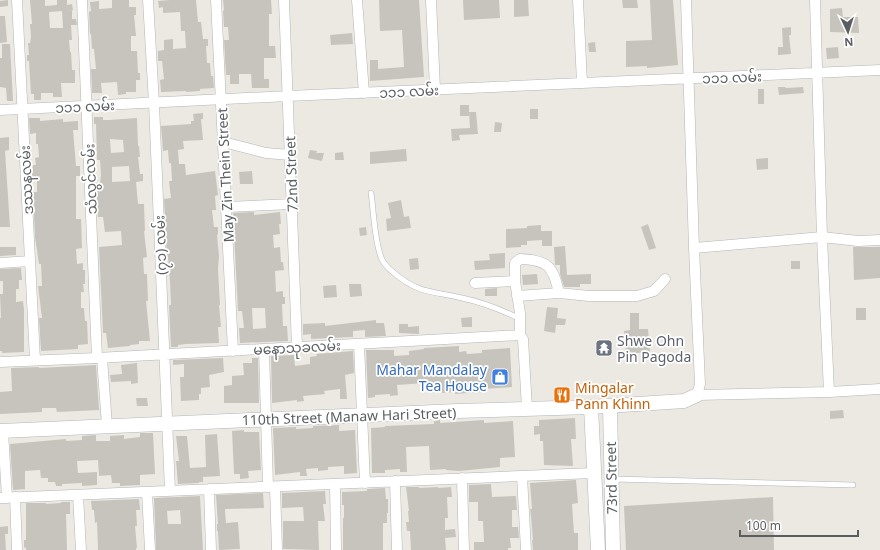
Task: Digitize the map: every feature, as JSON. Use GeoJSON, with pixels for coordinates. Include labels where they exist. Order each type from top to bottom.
{"type":"FeatureCollection","features":[{"type":"Feature","properties":{"kind":"main road","name":"110th Street (Manaw Hari Street)"},"geometry":{"type":"LineString","coordinates":[[1,431],[592,407],[684,401],[697,395]]}},
{"type":"Feature","properties":{"kind":"main road","name":"73rd Street"},"geometry":{"type":"LineString","coordinates":[[610,406],[613,550]]}},
{"type":"Feature","properties":{"kind":"main road","name":"73rd Street"},"geometry":{"type":"LineString","coordinates":[[592,407],[598,550]]}},
{"type":"Feature","properties":{"kind":"street","name":"ဒဿနလမ်း"},"geometry":{"type":"LineString","coordinates":[[17,0],[35,360]]}},
{"type":"Feature","properties":{"kind":"street","name":"သံလွင်လမ်း"},"geometry":{"type":"LineString","coordinates":[[82,0],[100,358],[107,426]]}},
{"type":"Feature","properties":{"kind":"street","name":"(၇၁) လမ်း"},"geometry":{"type":"LineString","coordinates":[[148,0],[154,103],[170,491]]}},
{"type":"Feature","properties":{"kind":"street","name":"May Zin Thein Street"},"geometry":{"type":"LineString","coordinates":[[216,0],[233,350]]}},
{"type":"Feature","properties":{"kind":"street","name":"72nd Street"},"geometry":{"type":"LineString","coordinates":[[284,0],[296,347]]}},
{"type":"Feature","properties":{"kind":"street"},"geometry":{"type":"LineString","coordinates":[[357,0],[364,93]]}},
{"type":"Feature","properties":{"kind":"street"},"geometry":{"type":"LineString","coordinates":[[430,0],[435,90]]}},
{"type":"Feature","properties":{"kind":"street"},"geometry":{"type":"LineString","coordinates":[[578,0],[582,83]]}},
{"type":"Feature","properties":{"kind":"street"},"geometry":{"type":"LineString","coordinates":[[686,0],[700,384],[697,395],[829,392],[880,389]]}},
{"type":"Feature","properties":{"kind":"street"},"geometry":{"type":"LineString","coordinates":[[815,0],[822,237],[829,392]]}},
{"type":"Feature","properties":{"kind":"street","name":"၁၁၁ လမ်း"},"geometry":{"type":"LineString","coordinates":[[0,110],[880,70]]}},
{"type":"Feature","properties":{"kind":"street"},"geometry":{"type":"LineString","coordinates":[[223,142],[266,153],[290,155]]}},
{"type":"Feature","properties":{"kind":"street"},"geometry":{"type":"LineString","coordinates":[[226,207],[292,204]]}},
{"type":"Feature","properties":{"kind":"street"},"geometry":{"type":"LineString","coordinates":[[694,248],[822,237],[858,241],[880,240]]}},
{"type":"Feature","properties":{"kind":"street"},"geometry":{"type":"LineString","coordinates":[[527,409],[524,339],[520,335],[520,319],[515,281],[515,263],[520,259],[530,259],[541,262],[549,267],[553,270],[559,293]]}},
{"type":"Feature","properties":{"kind":"street"},"geometry":{"type":"LineString","coordinates":[[0,263],[30,261]]}},
{"type":"Feature","properties":{"kind":"street"},"geometry":{"type":"LineString","coordinates":[[517,296],[559,293],[589,296],[637,296],[654,291],[665,279]]}},
{"type":"Feature","properties":{"kind":"street"},"geometry":{"type":"LineString","coordinates":[[475,283],[515,281]]}},
{"type":"Feature","properties":{"kind":"street","name":"မနောသုခလမ်း"},"geometry":{"type":"LineString","coordinates":[[0,362],[520,335]]}},
{"type":"Feature","properties":{"kind":"street"},"geometry":{"type":"LineString","coordinates":[[359,344],[364,483]]}},
{"type":"Feature","properties":{"kind":"street"},"geometry":{"type":"LineString","coordinates":[[264,349],[266,420],[276,550]]}},
{"type":"Feature","properties":{"kind":"street"},"geometry":{"type":"LineString","coordinates":[[1,431],[7,498],[18,550]]}},
{"type":"Feature","properties":{"kind":"street"},"geometry":{"type":"LineString","coordinates":[[7,498],[594,473]]}},
{"type":"Feature","properties":{"kind":"street"},"geometry":{"type":"LineString","coordinates":[[522,476],[526,550]]}},
{"type":"Feature","properties":{"kind":"street"},"geometry":{"type":"LineString","coordinates":[[462,478],[464,550]]}},
{"type":"Feature","properties":{"kind":"street"},"geometry":{"type":"LineString","coordinates":[[395,481],[397,550]]}},
{"type":"Feature","properties":{"kind":"street"},"geometry":{"type":"LineString","coordinates":[[334,484],[336,550]]}},
{"type":"Feature","properties":{"kind":"street"},"geometry":{"type":"LineString","coordinates":[[209,489],[212,550]]}},
{"type":"Feature","properties":{"kind":"street"},"geometry":{"type":"LineString","coordinates":[[147,492],[150,550]]}},
{"type":"Feature","properties":{"kind":"street"},"geometry":{"type":"LineString","coordinates":[[78,495],[81,550]]}},
{"type":"Feature","properties":{"kind":"lane"},"geometry":{"type":"LineString","coordinates":[[371,193],[381,258],[387,267],[396,275],[416,288],[433,293],[463,298],[504,311],[520,319]]}},
{"type":"Feature","properties":{"kind":"lane"},"geometry":{"type":"LineString","coordinates":[[611,479],[853,485]]}},
{"type":"Feature","properties":{"kind":"building"},"geometry":{"type":"Polygon","coordinates":[[[8,0],[8,6],[0,7],[0,1],[8,0]]]}},
{"type":"Feature","properties":{"kind":"building"},"geometry":{"type":"Polygon","coordinates":[[[30,0],[45,0],[45,6],[57,5],[57,0],[67,0],[67,5],[72,4],[72,19],[76,19],[77,25],[71,25],[72,40],[69,40],[72,70],[75,70],[75,83],[61,83],[62,97],[53,97],[53,93],[41,93],[41,100],[34,100],[34,94],[31,94],[29,61],[27,61],[27,55],[29,55],[28,43],[30,43],[31,37],[30,24],[32,24],[30,0]],[[62,11],[49,12],[50,28],[63,28],[62,11]]]}},
{"type":"Feature","properties":{"kind":"building"},"geometry":{"type":"Polygon","coordinates":[[[112,0],[129,0],[129,7],[136,7],[136,15],[134,15],[136,36],[131,36],[131,51],[137,51],[138,73],[140,73],[140,80],[136,80],[136,92],[126,92],[126,94],[118,95],[117,82],[101,83],[102,93],[92,93],[91,69],[96,69],[94,49],[92,49],[90,34],[90,2],[99,1],[99,9],[112,8],[112,0]]]}},
{"type":"Feature","properties":{"kind":"building"},"geometry":{"type":"Polygon","coordinates":[[[196,0],[198,22],[201,22],[203,39],[208,39],[208,46],[206,46],[207,63],[210,63],[214,88],[200,89],[200,91],[161,92],[160,80],[164,79],[162,61],[158,61],[158,51],[164,50],[164,40],[173,39],[173,49],[186,48],[185,31],[181,31],[180,12],[163,13],[163,7],[159,8],[158,1],[196,0]]]}},
{"type":"Feature","properties":{"kind":"building"},"geometry":{"type":"Polygon","coordinates":[[[223,0],[271,0],[272,14],[269,14],[269,46],[275,46],[276,58],[264,58],[264,79],[269,79],[269,88],[252,88],[251,74],[239,74],[239,84],[230,84],[230,75],[226,75],[224,40],[229,40],[228,27],[224,27],[223,0]]]}},
{"type":"Feature","properties":{"kind":"building"},"geometry":{"type":"Polygon","coordinates":[[[379,0],[419,0],[424,77],[370,81],[370,60],[378,60],[378,69],[404,67],[402,30],[380,31],[379,0]]]}},
{"type":"Feature","properties":{"kind":"building"},"geometry":{"type":"Polygon","coordinates":[[[463,0],[499,0],[500,18],[464,20],[463,0]]]}},
{"type":"Feature","properties":{"kind":"building"},"geometry":{"type":"Polygon","coordinates":[[[514,0],[528,0],[529,16],[514,17],[514,0]]]}},
{"type":"Feature","properties":{"kind":"building"},"geometry":{"type":"Polygon","coordinates":[[[622,0],[637,0],[638,8],[623,8],[622,0]]]}},
{"type":"Feature","properties":{"kind":"building"},"geometry":{"type":"Polygon","coordinates":[[[650,0],[673,0],[678,65],[647,68],[647,66],[626,67],[626,41],[652,40],[650,0]]]}},
{"type":"Feature","properties":{"kind":"building"},"geometry":{"type":"Polygon","coordinates":[[[842,8],[843,17],[858,17],[859,33],[830,32],[830,9],[842,8]]]}},
{"type":"Feature","properties":{"kind":"building"},"geometry":{"type":"Polygon","coordinates":[[[0,16],[5,16],[7,42],[0,43],[0,16]]]}},
{"type":"Feature","properties":{"kind":"building"},"geometry":{"type":"Polygon","coordinates":[[[791,27],[791,35],[789,35],[791,54],[778,55],[778,47],[783,47],[782,28],[791,27]]]}},
{"type":"Feature","properties":{"kind":"building"},"geometry":{"type":"Polygon","coordinates":[[[352,33],[353,44],[331,45],[330,35],[352,33]]]}},
{"type":"Feature","properties":{"kind":"building"},"geometry":{"type":"Polygon","coordinates":[[[595,42],[596,52],[589,52],[588,43],[595,42]]]}},
{"type":"Feature","properties":{"kind":"building"},"geometry":{"type":"Polygon","coordinates":[[[2,44],[10,44],[13,101],[7,101],[6,88],[0,87],[0,58],[2,58],[2,44]]]}},
{"type":"Feature","properties":{"kind":"building"},"geometry":{"type":"Polygon","coordinates":[[[838,47],[839,58],[827,59],[826,48],[838,47]]]}},
{"type":"Feature","properties":{"kind":"building"},"geometry":{"type":"Polygon","coordinates":[[[778,87],[803,87],[804,93],[779,95],[778,87]]]}},
{"type":"Feature","properties":{"kind":"building"},"geometry":{"type":"Polygon","coordinates":[[[758,89],[764,89],[764,104],[758,104],[758,89]]]}},
{"type":"Feature","properties":{"kind":"building"},"geometry":{"type":"Polygon","coordinates":[[[460,105],[469,105],[469,116],[460,116],[460,105]]]}},
{"type":"Feature","properties":{"kind":"building"},"geometry":{"type":"Polygon","coordinates":[[[530,109],[538,109],[538,119],[530,119],[530,109]]]}},
{"type":"Feature","properties":{"kind":"building"},"geometry":{"type":"Polygon","coordinates":[[[469,112],[476,112],[478,134],[459,135],[460,140],[452,141],[451,129],[470,128],[469,112]]]}},
{"type":"Feature","properties":{"kind":"building"},"geometry":{"type":"Polygon","coordinates":[[[203,113],[203,119],[201,119],[203,140],[183,141],[184,149],[178,150],[179,164],[185,164],[186,175],[215,171],[218,195],[215,196],[216,210],[212,210],[214,227],[218,227],[219,305],[221,327],[218,327],[219,343],[186,344],[178,345],[178,347],[171,347],[169,305],[171,305],[170,281],[168,257],[167,258],[164,199],[171,198],[169,181],[172,181],[171,163],[169,163],[168,150],[163,151],[161,126],[191,124],[191,121],[194,121],[193,114],[203,113]]]}},
{"type":"Feature","properties":{"kind":"building"},"geometry":{"type":"Polygon","coordinates":[[[94,117],[103,117],[103,120],[137,118],[140,157],[138,157],[140,174],[143,174],[143,181],[136,182],[138,204],[144,204],[144,231],[147,257],[143,258],[144,274],[147,274],[148,301],[146,301],[150,341],[139,341],[139,344],[130,346],[108,348],[106,333],[103,333],[99,247],[122,245],[121,231],[105,232],[103,217],[98,217],[96,183],[100,183],[101,175],[100,160],[97,160],[96,124],[94,124],[94,117]],[[110,139],[111,153],[124,152],[123,140],[110,139]],[[129,166],[112,167],[112,182],[130,181],[129,166]]]}},
{"type":"Feature","properties":{"kind":"building"},"geometry":{"type":"Polygon","coordinates":[[[29,118],[40,118],[40,121],[63,119],[63,122],[78,121],[78,130],[73,130],[76,166],[80,166],[80,176],[76,176],[76,219],[81,219],[82,248],[76,249],[77,264],[83,263],[83,270],[85,270],[85,284],[83,284],[84,292],[81,292],[81,308],[84,308],[85,321],[87,321],[88,344],[78,345],[78,349],[41,351],[39,318],[42,318],[38,286],[42,286],[41,264],[39,264],[35,237],[33,192],[37,192],[37,178],[32,179],[33,165],[36,165],[35,158],[39,157],[38,144],[36,144],[36,133],[30,134],[29,118]]]}},
{"type":"Feature","properties":{"kind":"building"},"geometry":{"type":"Polygon","coordinates":[[[495,122],[502,123],[501,132],[494,132],[495,122]]]}},
{"type":"Feature","properties":{"kind":"building"},"geometry":{"type":"Polygon","coordinates":[[[9,137],[9,150],[5,151],[10,227],[0,227],[0,138],[9,137]]]}},
{"type":"Feature","properties":{"kind":"building"},"geometry":{"type":"Polygon","coordinates":[[[406,149],[407,161],[370,164],[370,152],[406,149]]]}},
{"type":"Feature","properties":{"kind":"building"},"geometry":{"type":"Polygon","coordinates":[[[310,150],[317,151],[316,153],[324,153],[322,161],[308,158],[310,150]]]}},
{"type":"Feature","properties":{"kind":"building"},"geometry":{"type":"Polygon","coordinates":[[[343,152],[344,160],[335,160],[335,153],[343,152]]]}},
{"type":"Feature","properties":{"kind":"building"},"geometry":{"type":"Polygon","coordinates":[[[768,158],[768,169],[757,170],[756,159],[768,158]]]}},
{"type":"Feature","properties":{"kind":"building"},"geometry":{"type":"Polygon","coordinates":[[[252,171],[253,184],[240,184],[239,172],[252,171]]]}},
{"type":"Feature","properties":{"kind":"building"},"geometry":{"type":"Polygon","coordinates":[[[401,200],[404,217],[409,216],[411,228],[387,231],[386,219],[391,218],[388,203],[401,200]]]}},
{"type":"Feature","properties":{"kind":"building"},"geometry":{"type":"Polygon","coordinates":[[[254,212],[254,215],[280,212],[280,234],[273,235],[274,248],[280,247],[281,262],[283,262],[284,270],[275,271],[276,292],[283,291],[283,297],[285,297],[285,304],[282,304],[283,326],[287,326],[288,341],[240,343],[239,328],[244,328],[242,311],[238,311],[233,213],[254,212]],[[252,308],[253,329],[266,328],[265,308],[252,308]]]}},
{"type":"Feature","properties":{"kind":"building"},"geometry":{"type":"Polygon","coordinates":[[[648,224],[656,248],[649,250],[641,227],[648,224]]]}},
{"type":"Feature","properties":{"kind":"building"},"geometry":{"type":"Polygon","coordinates":[[[541,225],[541,231],[552,231],[552,246],[542,246],[542,240],[527,241],[527,245],[521,245],[521,247],[506,248],[506,229],[527,228],[527,226],[541,225]]]}},
{"type":"Feature","properties":{"kind":"building"},"geometry":{"type":"Polygon","coordinates":[[[366,227],[367,235],[360,236],[359,228],[366,227]]]}},
{"type":"Feature","properties":{"kind":"building"},"geometry":{"type":"Polygon","coordinates":[[[565,246],[567,275],[591,274],[591,284],[580,284],[580,287],[564,287],[560,274],[560,265],[555,265],[554,247],[565,246]]]}},
{"type":"Feature","properties":{"kind":"building"},"geometry":{"type":"Polygon","coordinates":[[[0,247],[16,247],[16,255],[0,256],[0,247]]]}},
{"type":"Feature","properties":{"kind":"building"},"geometry":{"type":"Polygon","coordinates":[[[853,247],[880,247],[880,278],[854,280],[853,247]]]}},
{"type":"Feature","properties":{"kind":"building"},"geometry":{"type":"Polygon","coordinates":[[[505,253],[505,268],[475,270],[474,261],[490,260],[489,254],[505,253]]]}},
{"type":"Feature","properties":{"kind":"building"},"geometry":{"type":"Polygon","coordinates":[[[418,258],[419,269],[410,270],[409,259],[418,258]]]}},
{"type":"Feature","properties":{"kind":"building"},"geometry":{"type":"Polygon","coordinates":[[[791,261],[800,261],[800,269],[791,269],[791,261]]]}},
{"type":"Feature","properties":{"kind":"building"},"geometry":{"type":"Polygon","coordinates":[[[21,268],[22,280],[19,280],[19,289],[16,289],[16,302],[23,301],[24,352],[2,353],[2,351],[0,351],[0,294],[3,294],[3,281],[0,281],[0,269],[21,268]]]}},
{"type":"Feature","properties":{"kind":"building"},"geometry":{"type":"Polygon","coordinates":[[[537,274],[538,284],[523,285],[522,275],[537,274]]]}},
{"type":"Feature","properties":{"kind":"building"},"geometry":{"type":"Polygon","coordinates":[[[349,284],[361,284],[362,296],[350,297],[349,284]]]}},
{"type":"Feature","properties":{"kind":"building"},"geometry":{"type":"Polygon","coordinates":[[[336,285],[337,297],[324,298],[323,286],[336,285]]]}},
{"type":"Feature","properties":{"kind":"building"},"geometry":{"type":"Polygon","coordinates":[[[497,288],[497,296],[485,296],[485,289],[497,288]]]}},
{"type":"Feature","properties":{"kind":"building"},"geometry":{"type":"Polygon","coordinates":[[[547,307],[558,308],[557,318],[566,319],[565,325],[556,325],[555,333],[544,331],[547,307]]]}},
{"type":"Feature","properties":{"kind":"building"},"geometry":{"type":"Polygon","coordinates":[[[856,308],[866,308],[866,320],[856,320],[856,308]]]}},
{"type":"Feature","properties":{"kind":"building"},"geometry":{"type":"Polygon","coordinates":[[[630,313],[639,313],[639,329],[648,329],[650,352],[626,354],[624,331],[630,330],[630,313]]]}},
{"type":"Feature","properties":{"kind":"building"},"geometry":{"type":"Polygon","coordinates":[[[472,317],[472,327],[462,327],[461,318],[472,317]]]}},
{"type":"Feature","properties":{"kind":"building"},"geometry":{"type":"Polygon","coordinates":[[[376,320],[376,323],[384,323],[386,336],[365,337],[365,330],[353,331],[353,337],[311,339],[311,334],[303,335],[303,324],[325,323],[325,326],[376,320]]]}},
{"type":"Feature","properties":{"kind":"building"},"geometry":{"type":"Polygon","coordinates":[[[399,324],[408,324],[408,327],[419,326],[419,334],[399,333],[399,324]]]}},
{"type":"Feature","properties":{"kind":"building"},"geometry":{"type":"Polygon","coordinates":[[[459,346],[459,352],[466,351],[467,354],[482,353],[482,350],[510,348],[512,387],[482,389],[482,392],[455,394],[455,392],[442,393],[441,385],[425,386],[425,383],[397,385],[398,395],[375,395],[375,397],[368,398],[366,350],[394,350],[394,356],[409,355],[409,351],[424,348],[459,346]]]}},
{"type":"Feature","properties":{"kind":"building"},"geometry":{"type":"Polygon","coordinates":[[[353,351],[354,373],[345,375],[347,399],[340,399],[340,389],[324,391],[325,394],[303,396],[304,401],[297,402],[297,400],[272,403],[271,356],[294,355],[295,366],[310,364],[310,357],[317,356],[316,354],[353,351]]]}},
{"type":"Feature","properties":{"kind":"building"},"geometry":{"type":"Polygon","coordinates":[[[223,358],[224,372],[209,375],[210,387],[201,388],[199,400],[181,401],[180,377],[184,377],[184,364],[173,365],[173,360],[223,358]]]}},
{"type":"Feature","properties":{"kind":"building"},"geometry":{"type":"Polygon","coordinates":[[[252,358],[258,358],[259,403],[224,403],[224,386],[232,385],[232,376],[244,375],[243,363],[252,363],[252,358]]]}},
{"type":"Feature","properties":{"kind":"building"},"geometry":{"type":"Polygon","coordinates":[[[137,363],[138,383],[131,384],[131,381],[111,382],[110,375],[122,374],[121,365],[137,363]]]}},
{"type":"Feature","properties":{"kind":"building"},"geometry":{"type":"Polygon","coordinates":[[[96,365],[99,410],[57,412],[56,408],[42,408],[42,412],[0,414],[0,392],[12,391],[11,368],[96,365]]]}},
{"type":"Feature","properties":{"kind":"building"},"geometry":{"type":"Polygon","coordinates":[[[136,398],[147,398],[148,406],[137,406],[136,398]]]}},
{"type":"Feature","properties":{"kind":"building"},"geometry":{"type":"Polygon","coordinates":[[[843,410],[844,418],[830,419],[830,411],[843,410]]]}},
{"type":"Feature","properties":{"kind":"building"},"geometry":{"type":"Polygon","coordinates":[[[575,418],[576,439],[571,439],[573,466],[544,465],[543,441],[540,441],[540,434],[534,435],[534,426],[539,426],[539,420],[575,418]]]}},
{"type":"Feature","properties":{"kind":"building"},"geometry":{"type":"Polygon","coordinates":[[[440,420],[440,423],[484,420],[484,423],[513,421],[515,457],[500,458],[500,467],[459,471],[446,469],[430,470],[429,446],[406,447],[407,472],[400,472],[400,469],[385,470],[385,473],[372,473],[371,428],[434,424],[434,421],[440,420]]]}},
{"type":"Feature","properties":{"kind":"building"},"geometry":{"type":"Polygon","coordinates":[[[339,425],[339,431],[355,430],[357,473],[344,474],[344,466],[328,467],[328,470],[318,471],[318,468],[306,469],[307,476],[300,476],[300,472],[275,475],[273,428],[296,427],[296,429],[313,428],[313,426],[339,425]]]}},
{"type":"Feature","properties":{"kind":"building"},"geometry":{"type":"Polygon","coordinates":[[[244,430],[244,432],[259,432],[261,470],[248,471],[249,478],[240,479],[240,474],[234,474],[232,431],[244,430]]]}},
{"type":"Feature","properties":{"kind":"building"},"geometry":{"type":"Polygon","coordinates":[[[140,433],[153,433],[155,474],[140,475],[140,485],[120,486],[120,483],[112,483],[111,475],[99,476],[98,460],[77,461],[78,473],[97,472],[97,485],[82,486],[82,483],[62,484],[62,486],[56,486],[55,482],[48,482],[48,478],[41,478],[40,470],[25,471],[25,489],[13,490],[10,444],[66,439],[66,441],[82,440],[82,436],[96,435],[96,441],[110,441],[110,436],[124,435],[124,439],[140,437],[140,433]]]}},
{"type":"Feature","properties":{"kind":"building"},"geometry":{"type":"Polygon","coordinates":[[[217,434],[220,476],[203,477],[203,482],[199,483],[178,484],[176,461],[179,461],[176,436],[187,436],[190,468],[206,467],[205,435],[217,434]]]}},
{"type":"Feature","properties":{"kind":"building"},"geometry":{"type":"Polygon","coordinates":[[[576,480],[578,503],[572,504],[574,533],[578,533],[578,550],[533,550],[530,483],[576,480]]]}},
{"type":"Feature","properties":{"kind":"building"},"geometry":{"type":"Polygon","coordinates":[[[491,484],[492,497],[516,496],[517,510],[512,510],[512,527],[518,527],[519,538],[510,538],[511,548],[508,548],[508,550],[474,550],[474,542],[484,542],[483,521],[478,521],[478,502],[469,502],[469,485],[491,484]]]}},
{"type":"Feature","properties":{"kind":"building"},"geometry":{"type":"Polygon","coordinates":[[[406,487],[451,487],[452,497],[447,497],[448,518],[445,518],[445,530],[455,529],[456,537],[445,538],[446,550],[411,550],[410,531],[407,531],[406,522],[409,522],[409,511],[406,487]]]}},
{"type":"Feature","properties":{"kind":"building"},"geometry":{"type":"Polygon","coordinates":[[[385,488],[386,499],[388,499],[388,513],[387,523],[383,523],[383,550],[343,550],[344,505],[342,505],[342,492],[367,491],[367,489],[385,488]]]}},
{"type":"Feature","properties":{"kind":"building"},"geometry":{"type":"Polygon","coordinates":[[[325,491],[326,504],[323,504],[325,521],[318,521],[319,550],[283,549],[283,521],[304,521],[303,507],[282,508],[282,493],[325,491]]]}},
{"type":"Feature","properties":{"kind":"building"},"geometry":{"type":"Polygon","coordinates":[[[263,493],[264,508],[225,509],[226,523],[238,522],[240,549],[219,550],[216,495],[263,493]]]}},
{"type":"Feature","properties":{"kind":"building"},"geometry":{"type":"Polygon","coordinates":[[[200,496],[203,550],[156,550],[154,498],[200,496]],[[180,510],[167,511],[168,524],[181,524],[180,510]]]}},
{"type":"Feature","properties":{"kind":"building"},"geometry":{"type":"Polygon","coordinates":[[[773,497],[774,550],[626,550],[624,506],[773,497]]]}},
{"type":"Feature","properties":{"kind":"building"},"geometry":{"type":"Polygon","coordinates":[[[139,499],[140,510],[136,510],[137,526],[135,526],[136,550],[98,550],[97,522],[95,523],[94,510],[92,510],[91,501],[139,499]]]}},
{"type":"Feature","properties":{"kind":"building"},"geometry":{"type":"Polygon","coordinates":[[[70,502],[70,514],[66,514],[67,550],[26,550],[26,547],[24,548],[24,540],[26,540],[26,503],[46,504],[70,502]]]}},
{"type":"Feature","properties":{"kind":"building"},"geometry":{"type":"Polygon","coordinates":[[[8,526],[8,534],[5,534],[6,550],[0,550],[0,527],[8,526]]]}},
{"type":"Feature","properties":{"kind":"place","name":"Shwe Ohn Pin Pagoda"},"geometry":{"type":"Point","coordinates":[604,348]}},
{"type":"Feature","properties":{"kind":"place","name":"Mahar Mandalay Tea House"},"geometry":{"type":"Point","coordinates":[500,377]}},
{"type":"Feature","properties":{"kind":"place","name":"Mingalar Pann Khinn"},"geometry":{"type":"Point","coordinates":[562,395]}}]}
